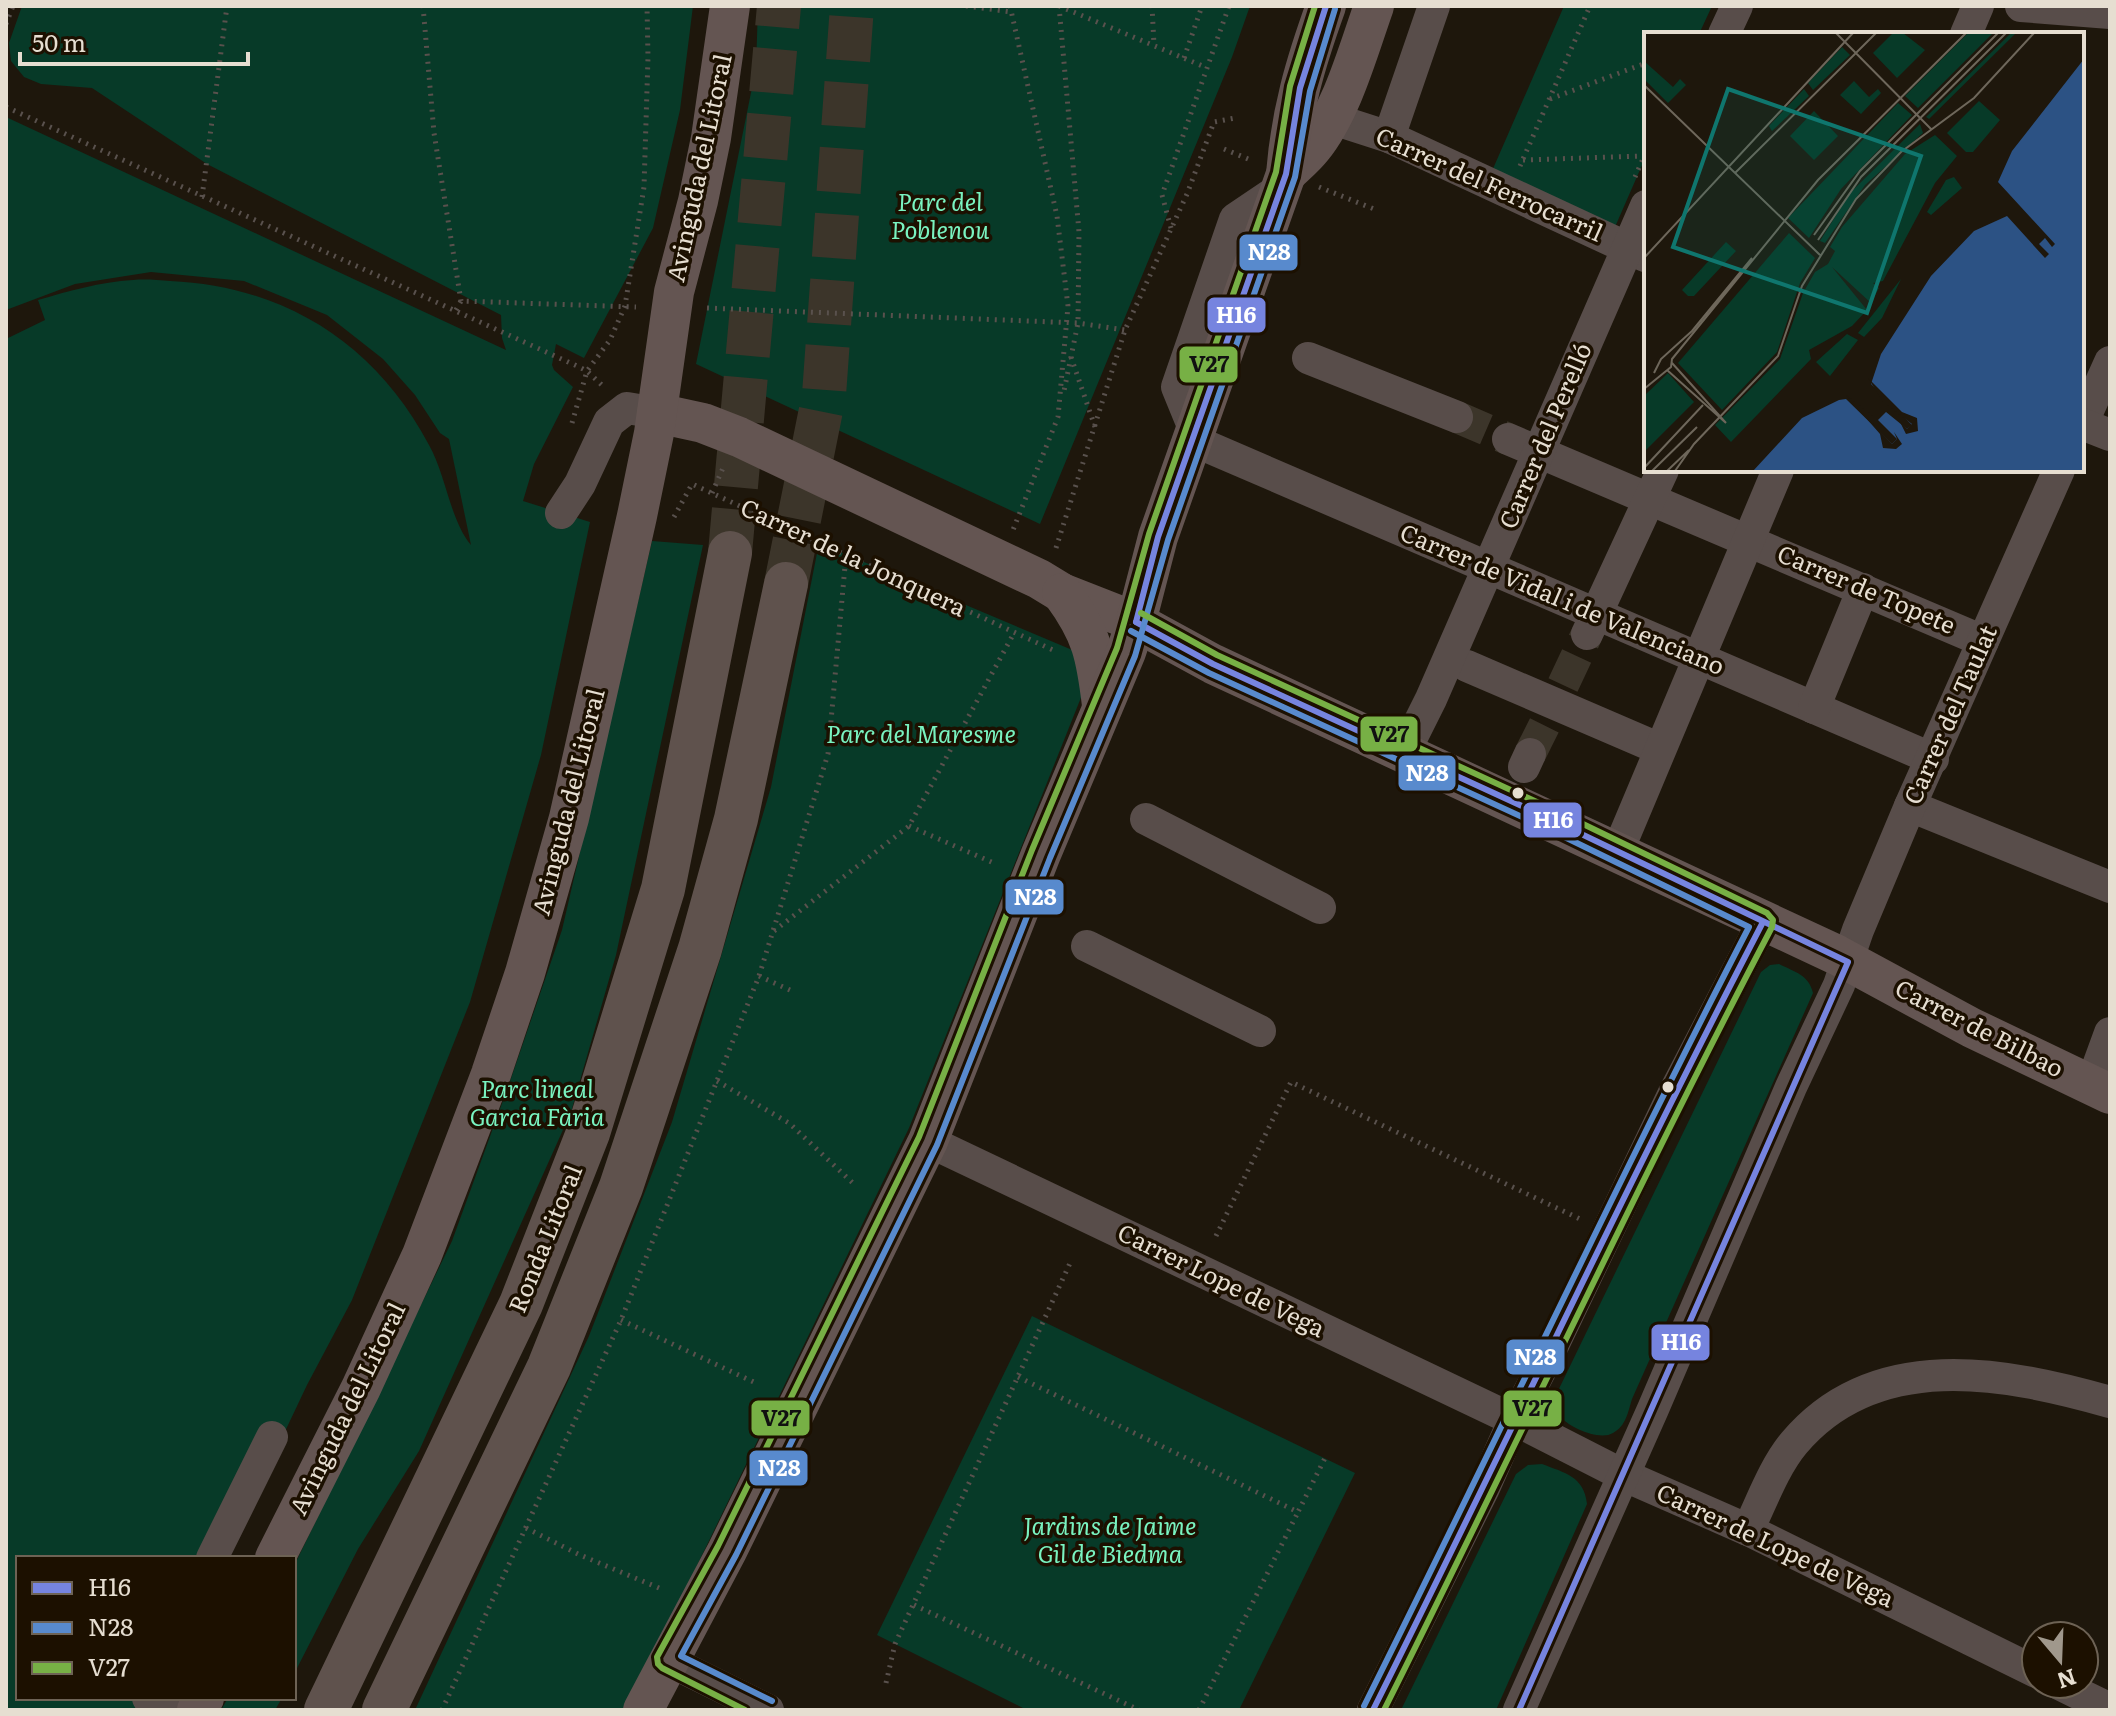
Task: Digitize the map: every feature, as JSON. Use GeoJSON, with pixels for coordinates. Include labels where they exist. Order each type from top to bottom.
{"type":"FeatureCollection","features":[{"type":"Feature","properties":{"kind":"highway","name":"Ronda Litoral"},"geometry":{"type":"LineString","coordinates":[[326,1710],[521,1304],[588,1133],[663,889],[730,553]]}},
{"type":"Feature","properties":{"kind":"highway","name":"Ronda Litoral"},"geometry":{"type":"LineString","coordinates":[[384,1710],[549,1367],[621,1187],[700,949],[736,819],[786,584]]}},
{"type":"Feature","properties":{"kind":"main road","name":"Avinguda del Litoral"},"geometry":{"type":"LineString","coordinates":[[276,1556],[361,1388],[422,1255],[513,1011],[575,793],[637,516],[657,413],[674,292],[711,138],[730,6]]}},
{"type":"Feature","properties":{"kind":"main road"},"geometry":{"type":"LineString","coordinates":[[643,1710],[727,1551],[928,1141],[1041,854],[1103,709],[1136,622],[1158,537],[1286,178],[1289,134],[1301,78],[1326,6]]}},
{"type":"Feature","properties":{"kind":"main road"},"geometry":{"type":"LineString","coordinates":[[1286,178],[1313,147],[1330,118],[1374,6]]}},
{"type":"Feature","properties":{"kind":"main road"},"geometry":{"type":"LineString","coordinates":[[657,413],[703,423],[739,437],[1052,573],[1213,664],[1848,962]]}},
{"type":"Feature","properties":{"kind":"main road"},"geometry":{"type":"LineString","coordinates":[[1052,573],[1091,639],[1103,709]]}},
{"type":"Feature","properties":{"kind":"main road","name":"Carrer de Bilbao"},"geometry":{"type":"LineString","coordinates":[[1848,962],[1972,1028],[2101,1090]]}},
{"type":"Feature","properties":{"kind":"street"},"geometry":{"type":"LineString","coordinates":[[1389,137],[1434,6]]}},
{"type":"Feature","properties":{"kind":"street"},"geometry":{"type":"LineString","coordinates":[[1725,32],[1737,6]]}},
{"type":"Feature","properties":{"kind":"street"},"geometry":{"type":"LineString","coordinates":[[1967,32],[1978,6]]}},
{"type":"Feature","properties":{"kind":"street"},"geometry":{"type":"LineString","coordinates":[[2021,6],[2110,13]]}},
{"type":"Feature","properties":{"kind":"street","name":"Carrer del Ferrocarril"},"geometry":{"type":"LineString","coordinates":[[1330,118],[1389,137],[1637,252]]}},
{"type":"Feature","properties":{"kind":"street","name":"Carrer del Perelló"},"geometry":{"type":"LineString","coordinates":[[1404,753],[1431,699],[1539,452],[1637,252],[1644,216]]}},
{"type":"Feature","properties":{"kind":"street"},"geometry":{"type":"LineString","coordinates":[[1308,358],[1457,417]]}},
{"type":"Feature","properties":{"kind":"street"},"geometry":{"type":"LineString","coordinates":[[2084,420],[2110,362]]}},
{"type":"Feature","properties":{"kind":"street"},"geometry":{"type":"LineString","coordinates":[[561,513],[580,484],[609,422],[627,408],[657,413]]}},
{"type":"Feature","properties":{"kind":"street"},"geometry":{"type":"LineString","coordinates":[[2084,425],[2110,435]]}},
{"type":"Feature","properties":{"kind":"street","name":"Carrer de Vidal i de Valenciano"},"geometry":{"type":"LineString","coordinates":[[1193,436],[1489,567],[1592,624],[1697,659],[1933,759]]}},
{"type":"Feature","properties":{"kind":"street"},"geometry":{"type":"LineString","coordinates":[[1508,439],[1539,452],[1656,484],[1592,624]]}},
{"type":"Feature","properties":{"kind":"street"},"geometry":{"type":"LineString","coordinates":[[1617,853],[1777,472]]}},
{"type":"Feature","properties":{"kind":"street","name":"Carrer del Taulat"},"geometry":{"type":"LineString","coordinates":[[1519,1710],[1848,962],[1858,930],[1910,806],[2058,472]]}},
{"type":"Feature","properties":{"kind":"street","name":"Carrer de Topete"},"geometry":{"type":"LineString","coordinates":[[1656,484],[1748,540],[1983,641]]}},
{"type":"Feature","properties":{"kind":"street"},"geometry":{"type":"LineString","coordinates":[[1814,708],[1863,589]]}},
{"type":"Feature","properties":{"kind":"street"},"geometry":{"type":"LineString","coordinates":[[1467,666],[1660,749]]}},
{"type":"Feature","properties":{"kind":"street"},"geometry":{"type":"LineString","coordinates":[[1910,806],[2110,887]]}},
{"type":"Feature","properties":{"kind":"street"},"geometry":{"type":"LineString","coordinates":[[1146,819],[1320,908]]}},
{"type":"Feature","properties":{"kind":"street"},"geometry":{"type":"LineString","coordinates":[[1373,1710],[1484,1488],[1514,1420],[1673,1095],[1763,922]]}},
{"type":"Feature","properties":{"kind":"street"},"geometry":{"type":"LineString","coordinates":[[1087,946],[1260,1031]]}},
{"type":"Feature","properties":{"kind":"street"},"geometry":{"type":"LineString","coordinates":[[2101,1090],[2110,1033]]}},
{"type":"Feature","properties":{"kind":"street","name":"Carrer Lope de Vega"},"geometry":{"type":"LineString","coordinates":[[928,1141],[1514,1420]]}},
{"type":"Feature","properties":{"kind":"street"},"geometry":{"type":"LineString","coordinates":[[1748,1530],[1794,1443],[1837,1405],[1882,1385],[1922,1375],[1947,1374],[2009,1380],[2110,1402]]}},
{"type":"Feature","properties":{"kind":"street","name":"Carrer de Lope de Vega"},"geometry":{"type":"LineString","coordinates":[[1514,1420],[1623,1475],[1748,1530],[2020,1664]]}},
{"type":"Feature","properties":{"kind":"street"},"geometry":{"type":"LineString","coordinates":[[213,1556],[272,1437]]}},
{"type":"Feature","properties":{"kind":"street"},"geometry":{"type":"LineString","coordinates":[[667,1660],[768,1710]]}},
{"type":"Feature","properties":{"kind":"street"},"geometry":{"type":"LineString","coordinates":[[152,1700],[169,1710]]}},
{"type":"Feature","properties":{"kind":"street"},"geometry":{"type":"LineString","coordinates":[[2092,1700],[2110,1709]]}},
{"type":"Feature","properties":{"kind":"path"},"geometry":{"type":"LineString","coordinates":[[6,24],[13,6]]}},
{"type":"Feature","properties":{"kind":"path"},"geometry":{"type":"LineString","coordinates":[[202,197],[227,6]]}},
{"type":"Feature","properties":{"kind":"path"},"geometry":{"type":"LineString","coordinates":[[6,107],[456,310],[461,301],[434,133],[423,6]]}},
{"type":"Feature","properties":{"kind":"path","name":"Avinguda del Litoral"},"geometry":{"type":"LineString","coordinates":[[456,310],[587,371],[610,340],[625,306],[644,187],[647,6]]}},
{"type":"Feature","properties":{"kind":"path"},"geometry":{"type":"LineString","coordinates":[[966,6],[1011,9],[1057,216],[1068,306],[1058,417]]}},
{"type":"Feature","properties":{"kind":"path"},"geometry":{"type":"LineString","coordinates":[[1011,533],[1058,417],[1078,323],[1079,232],[1059,6],[1205,67]]}},
{"type":"Feature","properties":{"kind":"path"},"geometry":{"type":"LineString","coordinates":[[1152,6],[1154,45]]}},
{"type":"Feature","properties":{"kind":"path"},"geometry":{"type":"LineString","coordinates":[[1184,58],[1202,6]]}},
{"type":"Feature","properties":{"kind":"path"},"geometry":{"type":"LineString","coordinates":[[1171,229],[1162,195],[1229,6]]}},
{"type":"Feature","properties":{"kind":"path"},"geometry":{"type":"LineString","coordinates":[[1509,192],[1590,6]]}},
{"type":"Feature","properties":{"kind":"path"},"geometry":{"type":"LineString","coordinates":[[1549,100],[1644,64]]}},
{"type":"Feature","properties":{"kind":"path"},"geometry":{"type":"LineString","coordinates":[[1052,573],[1125,330],[1171,229],[1214,122],[1235,118]]}},
{"type":"Feature","properties":{"kind":"path"},"geometry":{"type":"LineString","coordinates":[[1224,149],[1286,178],[1374,209]]}},
{"type":"Feature","properties":{"kind":"path"},"geometry":{"type":"LineString","coordinates":[[1523,160],[1644,156]]}},
{"type":"Feature","properties":{"kind":"path"},"geometry":{"type":"LineString","coordinates":[[461,301],[645,308]]}},
{"type":"Feature","properties":{"kind":"path"},"geometry":{"type":"LineString","coordinates":[[699,308],[1078,323],[1125,330]]}},
{"type":"Feature","properties":{"kind":"path"},"geometry":{"type":"LineString","coordinates":[[1071,356],[1095,427]]}},
{"type":"Feature","properties":{"kind":"path"},"geometry":{"type":"LineString","coordinates":[[712,493],[723,468]]}},
{"type":"Feature","properties":{"kind":"path","name":"Carrer de la Jonquera"},"geometry":{"type":"LineString","coordinates":[[664,520],[672,520],[692,484],[1067,657]]}},
{"type":"Feature","properties":{"kind":"path"},"geometry":{"type":"LineString","coordinates":[[442,1710],[621,1320],[759,976],[828,754],[846,555]]}},
{"type":"Feature","properties":{"kind":"path"},"geometry":{"type":"LineString","coordinates":[[773,932],[909,826],[1014,633]]}},
{"type":"Feature","properties":{"kind":"path"},"geometry":{"type":"LineString","coordinates":[[909,826],[996,864]]}},
{"type":"Feature","properties":{"kind":"path"},"geometry":{"type":"LineString","coordinates":[[759,976],[792,991]]}},
{"type":"Feature","properties":{"kind":"path"},"geometry":{"type":"LineString","coordinates":[[717,1081],[789,1123],[856,1186]]}},
{"type":"Feature","properties":{"kind":"path"},"geometry":{"type":"LineString","coordinates":[[1216,1236],[1291,1082],[1584,1221]]}},
{"type":"Feature","properties":{"kind":"path"},"geometry":{"type":"LineString","coordinates":[[886,1683],[895,1644],[1071,1261]]}},
{"type":"Feature","properties":{"kind":"path"},"geometry":{"type":"LineString","coordinates":[[621,1320],[758,1384]]}},
{"type":"Feature","properties":{"kind":"path"},"geometry":{"type":"LineString","coordinates":[[1018,1377],[1298,1512]]}},
{"type":"Feature","properties":{"kind":"path"},"geometry":{"type":"LineString","coordinates":[[1199,1710],[1325,1458]]}},
{"type":"Feature","properties":{"kind":"path"},"geometry":{"type":"LineString","coordinates":[[525,1528],[659,1588]]}},
{"type":"Feature","properties":{"kind":"path"},"geometry":{"type":"LineString","coordinates":[[914,1605],[1139,1710]]}},
{"type":"Feature","properties":{"kind":"green space"},"geometry":{"type":"Polygon","coordinates":[[[22,6],[693,6],[680,110],[653,228],[584,358],[556,344],[552,365],[573,387],[534,464],[523,501],[590,522],[541,755],[470,1002],[352,1300],[307,1385],[226,1556],[16,1556],[16,1700],[153,1700],[145,1710],[6,1710],[6,339],[45,320],[38,300],[121,281],[212,285],[251,294],[288,308],[322,327],[353,350],[382,377],[407,409],[435,457],[458,523],[471,545],[449,439],[440,433],[415,395],[383,359],[327,315],[244,281],[151,272],[75,284],[6,310],[6,117],[506,350],[501,315],[207,164],[92,88],[41,84],[24,77],[11,61],[9,43],[22,6]]]}},
{"type":"Feature","properties":{"kind":"green space","name":"Parc del Poblenou"},"geometry":{"type":"Polygon","coordinates":[[[758,6],[1250,6],[1232,57],[1040,524],[696,364],[756,68],[758,6]]]}},
{"type":"Feature","properties":{"kind":"green space"},"geometry":{"type":"Polygon","coordinates":[[[1564,6],[1712,6],[1700,32],[1644,32],[1644,161],[1615,227],[1492,171],[1564,6]]]}},
{"type":"Feature","properties":{"kind":"green space","name":"Parc lineal Garcia Fària"},"geometry":{"type":"Polygon","coordinates":[[[652,541],[703,545],[616,955],[571,1112],[419,1451],[358,1549],[296,1670],[296,1562],[452,1241],[562,930],[652,541]]]}},
{"type":"Feature","properties":{"kind":"green space","name":"Parc del Maresme"},"geometry":{"type":"Polygon","coordinates":[[[819,543],[1096,660],[909,1128],[627,1710],[415,1710],[589,1336],[672,1122],[771,787],[819,543]]]}},
{"type":"Feature","properties":{"kind":"green space"},"geometry":{"type":"Polygon","coordinates":[[[1779,964],[1805,978],[1813,993],[1624,1423],[1607,1435],[1577,1429],[1560,1416],[1555,1397],[1761,972],[1770,965],[1779,964]]]}},
{"type":"Feature","properties":{"kind":"green space","name":"Jardins de Jaime Gil de Biedma"},"geometry":{"type":"Polygon","coordinates":[[[1032,1316],[1355,1473],[1239,1710],[1027,1710],[877,1635],[1032,1316]]]}},
{"type":"Feature","properties":{"kind":"green space"},"geometry":{"type":"Polygon","coordinates":[[[1542,1464],[1578,1481],[1587,1504],[1496,1710],[1401,1710],[1516,1474],[1528,1465],[1542,1464]]]}},
{"type":"Feature","properties":{"kind":"green space"},"geometry":{"type":"Polygon","coordinates":[[[227,1700],[281,1700],[275,1710],[221,1710],[227,1700]]]}},
{"type":"Feature","properties":{"kind":"tunnel"},"geometry":{"type":"LineString","coordinates":[[730,553],[779,6]]}},
{"type":"Feature","properties":{"kind":"tunnel"},"geometry":{"type":"LineString","coordinates":[[786,584],[824,395],[852,6]]}},
{"type":"Feature","properties":{"kind":"tunnel"},"geometry":{"type":"LineString","coordinates":[[1457,417],[1508,439]]}},
{"type":"Feature","properties":{"kind":"tunnel"},"geometry":{"type":"LineString","coordinates":[[1563,685],[1587,634]]}},
{"type":"Feature","properties":{"kind":"tunnel"},"geometry":{"type":"LineString","coordinates":[[1530,754],[1548,718]]}},
{"type":"Feature","properties":{"kind":"transit line","name":"V27"},"geometry":{"type":"LineString","coordinates":[[745,1710],[662,1668],[657,1657],[718,1546],[919,1137],[1032,850],[1117,648],[1149,534],[1276,172],[1290,86],[1315,6]]}},
{"type":"Feature","properties":{"kind":"transit line","name":"H16"},"geometry":{"type":"LineString","coordinates":[[1136,622],[1158,537],[1286,174],[1300,88],[1326,6]]}},
{"type":"Feature","properties":{"kind":"transit line","name":"N28"},"geometry":{"type":"LineString","coordinates":[[772,1701],[681,1656],[736,1555],[937,1145],[1050,858],[1135,656],[1168,540],[1295,177],[1310,91],[1335,9]]}},
{"type":"Feature","properties":{"kind":"transit line","name":"V27"},"geometry":{"type":"LineString","coordinates":[[1141,613],[1217,655],[1552,809],[1767,913],[1773,920],[1384,1710]]}},
{"type":"Feature","properties":{"kind":"transit line","name":"H16"},"geometry":{"type":"LineString","coordinates":[[1136,622],[1213,664],[1548,818],[1848,962],[1519,1710]]}},
{"type":"Feature","properties":{"kind":"transit line","name":"N28"},"geometry":{"type":"LineString","coordinates":[[1131,631],[1209,673],[1544,827],[1749,927],[1364,1706]]}},
{"type":"Feature","properties":{"kind":"transit line","name":"H16"},"geometry":{"type":"LineString","coordinates":[[1373,1710],[1763,922]]}}]}
